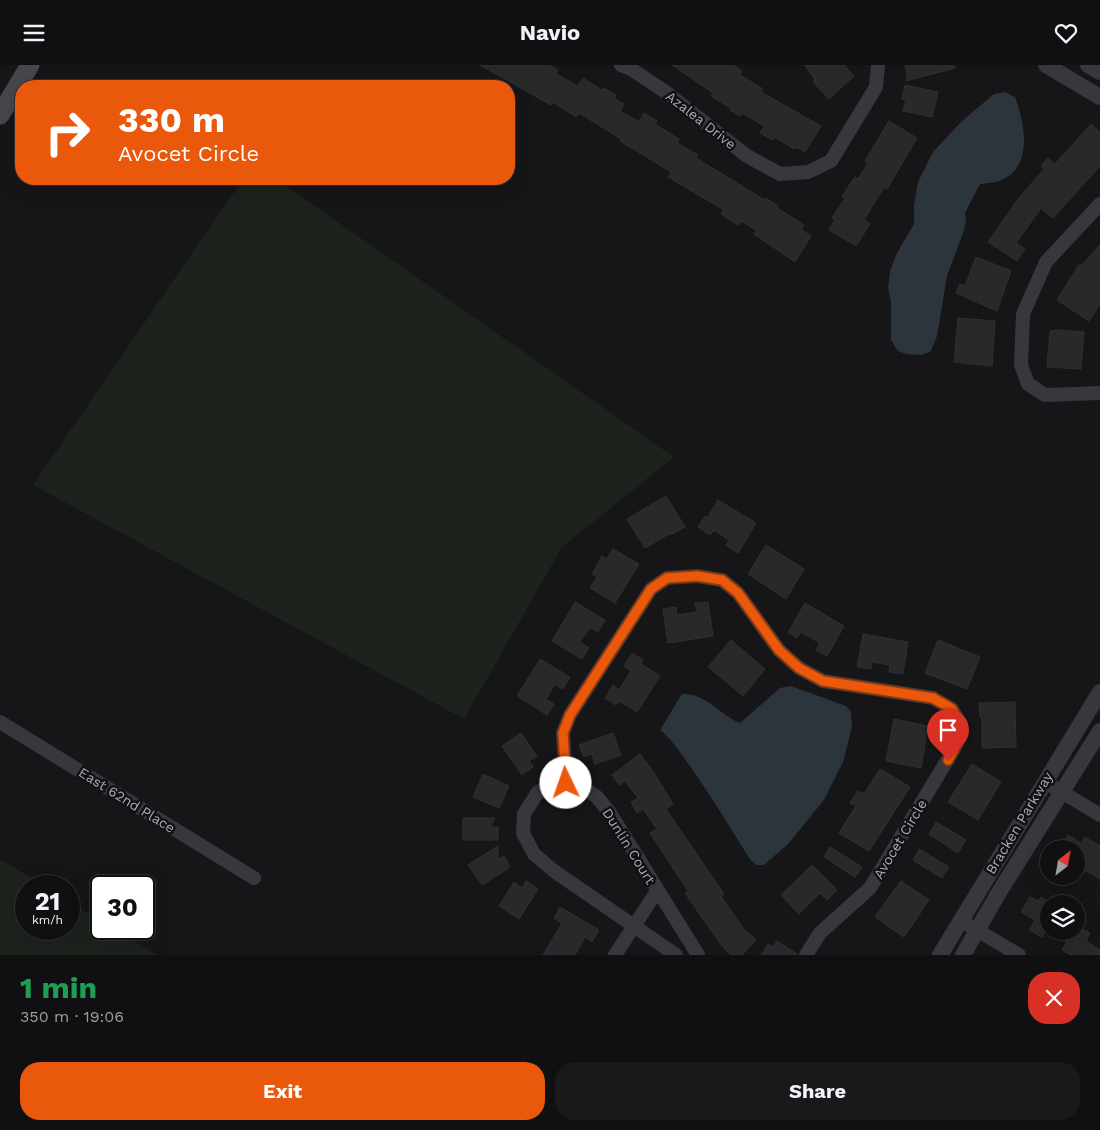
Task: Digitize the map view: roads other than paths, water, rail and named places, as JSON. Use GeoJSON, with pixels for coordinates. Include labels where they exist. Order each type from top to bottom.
{"type":"FeatureCollection","features":[{"type":"Feature","properties":{"kind":"main road"},"geometry":{"type":"LineString","coordinates":[[21,80],[30,65]]}},
{"type":"Feature","properties":{"kind":"main road"},"geometry":{"type":"LineString","coordinates":[[0,115],[15,90]]}},
{"type":"Feature","properties":{"kind":"street","name":"Azalea Drive"},"geometry":{"type":"LineString","coordinates":[[621,65],[631,69],[667,93],[747,156],[780,174],[808,172],[831,161],[876,87],[878,65]]}},
{"type":"Feature","properties":{"kind":"street"},"geometry":{"type":"LineString","coordinates":[[1046,65],[1100,97]]}},
{"type":"Feature","properties":{"kind":"street"},"geometry":{"type":"LineString","coordinates":[[1088,65],[1100,72]]}},
{"type":"Feature","properties":{"kind":"street"},"geometry":{"type":"LineString","coordinates":[[1100,204],[1046,262],[1023,314],[1021,365],[1028,384],[1045,395],[1100,393]]}},
{"type":"Feature","properties":{"kind":"street","name":"Avocet Circle"},"geometry":{"type":"LineString","coordinates":[[566,783],[563,733],[570,715],[651,589],[667,578],[697,576],[722,580],[738,593],[779,650],[799,668],[823,681],[933,698],[952,709],[961,724],[957,744],[952,753],[870,888],[820,933],[806,955]]}},
{"type":"Feature","properties":{"kind":"street","name":"Bracken Parkway"},"geometry":{"type":"LineString","coordinates":[[940,955],[1100,692]]}},
{"type":"Feature","properties":{"kind":"street","name":"East 62nd Place"},"geometry":{"type":"LineString","coordinates":[[0,722],[254,878]]}},
{"type":"Feature","properties":{"kind":"street","name":"Bracken Parkway"},"geometry":{"type":"LineString","coordinates":[[963,955],[1100,731]]}},
{"type":"Feature","properties":{"kind":"street"},"geometry":{"type":"LineString","coordinates":[[566,783],[557,781],[538,792],[524,814],[523,833],[534,854],[554,871],[676,955]]}},
{"type":"Feature","properties":{"kind":"street"},"geometry":{"type":"LineString","coordinates":[[1044,782],[1100,815]]}},
{"type":"Feature","properties":{"kind":"street","name":"Dunlin Court"},"geometry":{"type":"LineString","coordinates":[[566,783],[579,785],[597,797],[610,813],[698,955]]}},
{"type":"Feature","properties":{"kind":"street"},"geometry":{"type":"LineString","coordinates":[[614,955],[657,891]]}},
{"type":"Feature","properties":{"kind":"street"},"geometry":{"type":"LineString","coordinates":[[960,920],[1020,955]]}}]}
